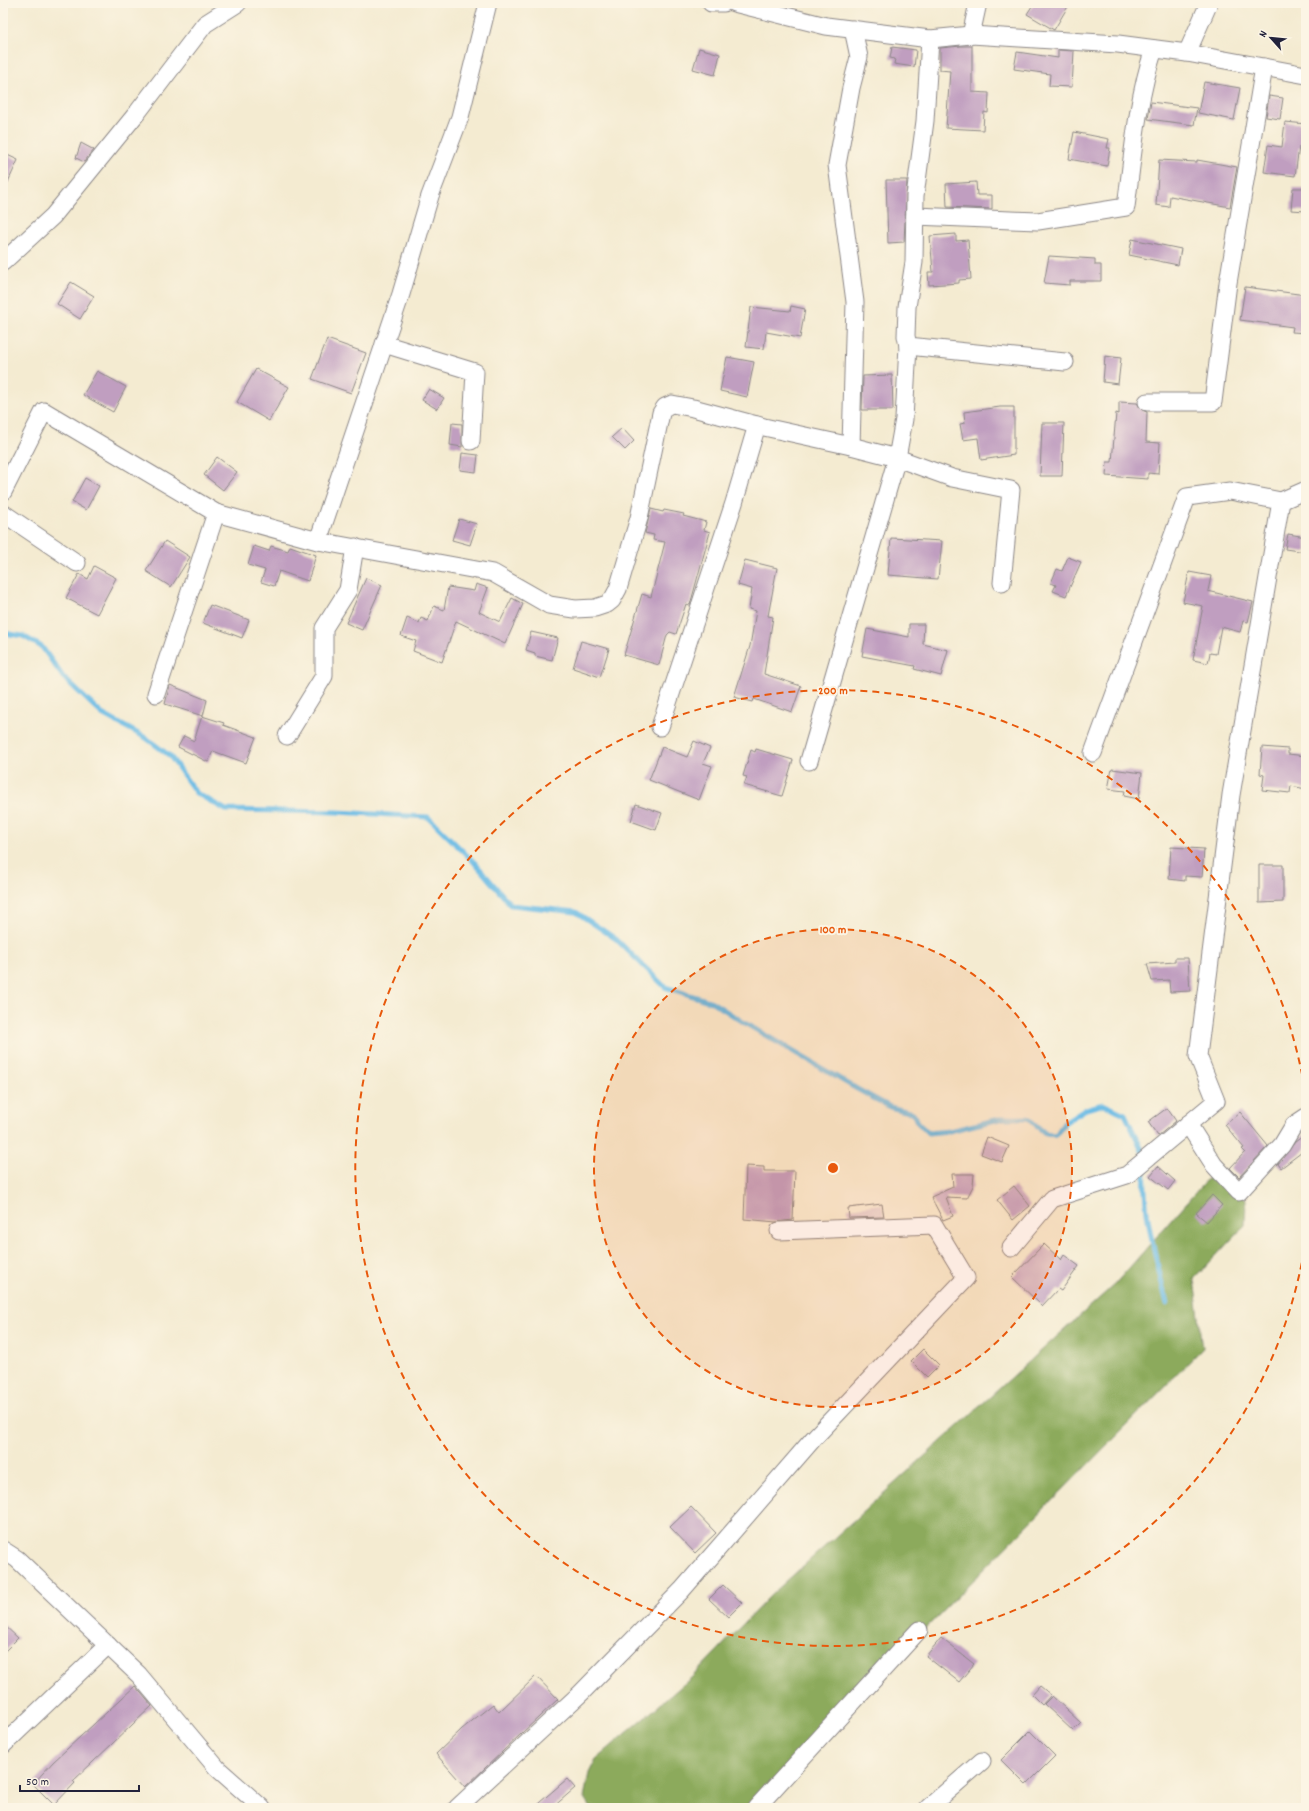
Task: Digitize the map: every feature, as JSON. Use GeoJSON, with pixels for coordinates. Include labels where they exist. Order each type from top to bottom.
{"type":"FeatureCollection","features":[{"type":"Feature","properties":{"kind":"street"},"geometry":{"type":"LineString","coordinates":[[3,262],[53,216],[137,113],[205,24],[238,3]]}},
{"type":"Feature","properties":{"kind":"street"},"geometry":{"type":"LineString","coordinates":[[318,541],[384,344],[430,196],[460,117],[488,3]]}},
{"type":"Feature","properties":{"kind":"street"},"geometry":{"type":"LineString","coordinates":[[711,3],[724,3]]}},
{"type":"Feature","properties":{"kind":"street"},"geometry":{"type":"LineString","coordinates":[[734,3],[826,26],[930,39],[971,35],[1103,43],[1187,52],[1306,74]]}},
{"type":"Feature","properties":{"kind":"street"},"geometry":{"type":"LineString","coordinates":[[971,35],[978,3]]}},
{"type":"Feature","properties":{"kind":"street"},"geometry":{"type":"LineString","coordinates":[[1187,52],[1209,3]]}},
{"type":"Feature","properties":{"kind":"street"},"geometry":{"type":"LineString","coordinates":[[851,446],[855,302],[836,165],[851,88],[859,58],[853,29]]}},
{"type":"Feature","properties":{"kind":"street"},"geometry":{"type":"LineString","coordinates":[[809,761],[897,458],[904,419],[908,346],[906,336],[907,307],[914,262],[915,196],[925,121],[930,39]]}},
{"type":"Feature","properties":{"kind":"street"},"geometry":{"type":"LineString","coordinates":[[915,216],[1038,221],[1126,207],[1136,127],[1148,66],[1154,49]]}},
{"type":"Feature","properties":{"kind":"street"},"geometry":{"type":"LineString","coordinates":[[1147,402],[1213,402],[1228,283],[1264,67]]}},
{"type":"Feature","properties":{"kind":"street"},"geometry":{"type":"LineString","coordinates":[[384,344],[475,372],[471,441]]}},
{"type":"Feature","properties":{"kind":"street"},"geometry":{"type":"LineString","coordinates":[[908,346],[1065,362]]}},
{"type":"Feature","properties":{"kind":"street"},"geometry":{"type":"LineString","coordinates":[[3,492],[44,411],[216,512],[318,541],[493,573],[550,605],[575,609],[595,608],[607,604],[612,600],[618,588],[639,518],[661,413],[665,407],[672,404],[851,446],[897,458],[952,478],[1011,490],[1002,583]]}},
{"type":"Feature","properties":{"kind":"street"},"geometry":{"type":"LineString","coordinates":[[660,727],[734,503],[757,425]]}},
{"type":"Feature","properties":{"kind":"street"},"geometry":{"type":"LineString","coordinates":[[1093,753],[1187,497],[1230,491],[1282,501],[1306,490]]}},
{"type":"Feature","properties":{"kind":"street"},"geometry":{"type":"LineString","coordinates":[[1011,1248],[1052,1199],[1127,1175],[1216,1102],[1198,1056],[1231,795],[1282,501]]}},
{"type":"Feature","properties":{"kind":"street"},"geometry":{"type":"LineString","coordinates":[[156,694],[216,512]]}},
{"type":"Feature","properties":{"kind":"street"},"geometry":{"type":"LineString","coordinates":[[3,513],[77,563]]}},
{"type":"Feature","properties":{"kind":"street"},"geometry":{"type":"LineString","coordinates":[[286,736],[324,676],[324,628],[348,590],[355,548]]}},
{"type":"Feature","properties":{"kind":"street"},"geometry":{"type":"LineString","coordinates":[[1188,1124],[1214,1164],[1239,1192],[1282,1145],[1294,1125],[1306,1117]]}},
{"type":"Feature","properties":{"kind":"street"},"geometry":{"type":"LineString","coordinates":[[457,1808],[581,1693],[682,1590],[814,1438],[966,1278],[934,1225],[779,1231]]}},
{"type":"Feature","properties":{"kind":"street"},"geometry":{"type":"LineString","coordinates":[[3,1550],[17,1559],[139,1675],[217,1768],[262,1808]]}},
{"type":"Feature","properties":{"kind":"street"},"geometry":{"type":"LineString","coordinates":[[756,1808],[919,1630]]}},
{"type":"Feature","properties":{"kind":"street"},"geometry":{"type":"LineString","coordinates":[[3,1745],[108,1645]]}},
{"type":"Feature","properties":{"kind":"street"},"geometry":{"type":"LineString","coordinates":[[928,1808],[982,1761]]}},
{"type":"Feature","properties":{"kind":"green space"},"geometry":{"type":"Polygon","coordinates":[[[1217,1168],[1246,1199],[1245,1225],[1194,1279],[1203,1348],[748,1808],[591,1808],[584,1797],[589,1773],[596,1759],[691,1678],[771,1595],[1115,1284],[1217,1168]]]}},
{"type":"Feature","properties":{"kind":"building"},"geometry":{"type":"Polygon","coordinates":[[[1034,3],[1070,3],[1054,30],[1027,14],[1034,3]]]}},
{"type":"Feature","properties":{"kind":"building"},"geometry":{"type":"Polygon","coordinates":[[[972,46],[972,92],[989,93],[988,113],[984,112],[983,130],[946,128],[950,71],[940,70],[940,48],[972,46]]]}},
{"type":"Feature","properties":{"kind":"building"},"geometry":{"type":"Polygon","coordinates":[[[892,47],[916,50],[914,67],[894,64],[895,59],[890,58],[892,47]]]}},
{"type":"Feature","properties":{"kind":"building"},"geometry":{"type":"Polygon","coordinates":[[[699,48],[720,54],[715,75],[693,69],[699,48]]]}},
{"type":"Feature","properties":{"kind":"building"},"geometry":{"type":"Polygon","coordinates":[[[1058,50],[1074,51],[1072,87],[1049,86],[1050,74],[1014,69],[1017,52],[1058,58],[1058,50]]]}},
{"type":"Feature","properties":{"kind":"building"},"geometry":{"type":"Polygon","coordinates":[[[1204,82],[1240,88],[1234,120],[1198,113],[1204,82]]]}},
{"type":"Feature","properties":{"kind":"building"},"geometry":{"type":"Polygon","coordinates":[[[1269,96],[1283,98],[1280,119],[1266,117],[1269,96]]]}},
{"type":"Feature","properties":{"kind":"building"},"geometry":{"type":"Polygon","coordinates":[[[1151,102],[1197,108],[1194,125],[1148,119],[1151,102]]]}},
{"type":"Feature","properties":{"kind":"building"},"geometry":{"type":"Polygon","coordinates":[[[1285,122],[1306,124],[1306,147],[1299,147],[1295,176],[1264,172],[1268,145],[1282,147],[1285,122]]]}},
{"type":"Feature","properties":{"kind":"building"},"geometry":{"type":"Polygon","coordinates":[[[1074,132],[1109,139],[1107,148],[1110,148],[1107,166],[1069,159],[1074,132]]]}},
{"type":"Feature","properties":{"kind":"building"},"geometry":{"type":"Polygon","coordinates":[[[81,143],[94,150],[84,162],[76,158],[81,143]]]}},
{"type":"Feature","properties":{"kind":"building"},"geometry":{"type":"Polygon","coordinates":[[[3,153],[18,160],[3,193],[3,153]]]}},
{"type":"Feature","properties":{"kind":"building"},"geometry":{"type":"Polygon","coordinates":[[[1159,160],[1197,162],[1197,160],[1237,167],[1230,207],[1170,196],[1169,207],[1156,205],[1159,160]]]}},
{"type":"Feature","properties":{"kind":"building"},"geometry":{"type":"Polygon","coordinates":[[[886,180],[907,180],[904,242],[888,243],[886,180]]]}},
{"type":"Feature","properties":{"kind":"building"},"geometry":{"type":"Polygon","coordinates":[[[976,182],[977,195],[992,195],[992,209],[947,207],[946,184],[976,182]]]}},
{"type":"Feature","properties":{"kind":"building"},"geometry":{"type":"Polygon","coordinates":[[[1293,188],[1306,188],[1306,211],[1291,210],[1293,188]]]}},
{"type":"Feature","properties":{"kind":"building"},"geometry":{"type":"Polygon","coordinates":[[[956,234],[956,241],[968,240],[971,279],[959,280],[959,283],[929,285],[928,272],[933,272],[930,236],[956,234]]]}},
{"type":"Feature","properties":{"kind":"building"},"geometry":{"type":"Polygon","coordinates":[[[1132,239],[1181,249],[1178,265],[1129,255],[1132,239]]]}},
{"type":"Feature","properties":{"kind":"building"},"geometry":{"type":"Polygon","coordinates":[[[1049,256],[1095,259],[1095,265],[1101,265],[1101,281],[1070,281],[1070,285],[1044,283],[1049,256]]]}},
{"type":"Feature","properties":{"kind":"building"},"geometry":{"type":"Polygon","coordinates":[[[71,282],[94,296],[80,319],[57,304],[71,282]]]}},
{"type":"Feature","properties":{"kind":"building"},"geometry":{"type":"Polygon","coordinates":[[[1245,287],[1306,295],[1306,333],[1292,332],[1293,327],[1240,320],[1245,287]]]}},
{"type":"Feature","properties":{"kind":"building"},"geometry":{"type":"Polygon","coordinates":[[[791,306],[805,309],[800,338],[766,332],[764,349],[746,347],[751,307],[790,311],[791,306]]]}},
{"type":"Feature","properties":{"kind":"building"},"geometry":{"type":"Polygon","coordinates":[[[327,339],[366,353],[351,393],[312,379],[327,339]]]}},
{"type":"Feature","properties":{"kind":"building"},"geometry":{"type":"Polygon","coordinates":[[[1105,356],[1121,358],[1118,384],[1103,382],[1105,356]]]}},
{"type":"Feature","properties":{"kind":"building"},"geometry":{"type":"Polygon","coordinates":[[[727,357],[754,362],[747,397],[720,391],[727,357]]]}},
{"type":"Feature","properties":{"kind":"building"},"geometry":{"type":"Polygon","coordinates":[[[256,369],[289,387],[269,421],[237,402],[256,369]]]}},
{"type":"Feature","properties":{"kind":"building"},"geometry":{"type":"Polygon","coordinates":[[[97,371],[126,387],[113,412],[83,395],[97,371]]]}},
{"type":"Feature","properties":{"kind":"building"},"geometry":{"type":"Polygon","coordinates":[[[892,375],[893,410],[862,410],[863,376],[892,375]]]}},
{"type":"Feature","properties":{"kind":"building"},"geometry":{"type":"Polygon","coordinates":[[[429,389],[444,398],[437,409],[422,400],[429,389]]]}},
{"type":"Feature","properties":{"kind":"building"},"geometry":{"type":"Polygon","coordinates":[[[1119,402],[1137,403],[1142,410],[1147,412],[1146,442],[1160,443],[1158,474],[1148,473],[1148,479],[1106,476],[1107,462],[1112,462],[1116,413],[1119,414],[1119,402]]]}},
{"type":"Feature","properties":{"kind":"building"},"geometry":{"type":"Polygon","coordinates":[[[1000,407],[1014,407],[1014,455],[981,460],[978,438],[963,440],[960,424],[965,423],[964,412],[1000,407]]]}},
{"type":"Feature","properties":{"kind":"building"},"geometry":{"type":"Polygon","coordinates":[[[452,423],[462,424],[462,447],[450,445],[452,423]]]}},
{"type":"Feature","properties":{"kind":"building"},"geometry":{"type":"Polygon","coordinates":[[[1042,423],[1064,423],[1062,476],[1040,476],[1042,423]]]}},
{"type":"Feature","properties":{"kind":"building"},"geometry":{"type":"Polygon","coordinates":[[[622,428],[634,441],[625,450],[612,437],[622,428]]]}},
{"type":"Feature","properties":{"kind":"building"},"geometry":{"type":"Polygon","coordinates":[[[462,453],[478,455],[476,472],[460,470],[462,453]]]}},
{"type":"Feature","properties":{"kind":"building"},"geometry":{"type":"Polygon","coordinates":[[[217,457],[237,472],[223,490],[204,475],[217,457]]]}},
{"type":"Feature","properties":{"kind":"building"},"geometry":{"type":"Polygon","coordinates":[[[85,478],[99,486],[86,510],[72,502],[85,478]]]}},
{"type":"Feature","properties":{"kind":"building"},"geometry":{"type":"Polygon","coordinates":[[[651,509],[684,514],[683,516],[706,522],[704,530],[710,532],[690,605],[686,604],[676,634],[670,632],[667,635],[659,665],[624,655],[642,594],[651,597],[665,542],[653,540],[654,535],[645,533],[651,509]]]}},
{"type":"Feature","properties":{"kind":"building"},"geometry":{"type":"Polygon","coordinates":[[[459,519],[477,524],[470,545],[452,540],[459,519]]]}},
{"type":"Feature","properties":{"kind":"building"},"geometry":{"type":"Polygon","coordinates":[[[1288,534],[1306,537],[1306,552],[1285,549],[1288,534]]]}},
{"type":"Feature","properties":{"kind":"building"},"geometry":{"type":"Polygon","coordinates":[[[891,538],[942,541],[938,579],[888,575],[891,538]]]}},
{"type":"Feature","properties":{"kind":"building"},"geometry":{"type":"Polygon","coordinates":[[[165,541],[190,557],[171,587],[146,571],[165,541]]]}},
{"type":"Feature","properties":{"kind":"building"},"geometry":{"type":"Polygon","coordinates":[[[254,546],[269,551],[271,546],[288,551],[290,546],[316,555],[308,581],[279,571],[274,586],[261,582],[265,570],[248,565],[254,546]]]}},
{"type":"Feature","properties":{"kind":"building"},"geometry":{"type":"Polygon","coordinates":[[[1068,557],[1081,562],[1066,596],[1053,591],[1056,585],[1051,583],[1057,569],[1062,571],[1068,557]]]}},
{"type":"Feature","properties":{"kind":"building"},"geometry":{"type":"Polygon","coordinates":[[[745,560],[777,568],[768,616],[773,617],[764,674],[801,686],[792,712],[754,699],[753,702],[734,697],[750,646],[756,611],[749,609],[752,589],[738,585],[745,560]]]}},
{"type":"Feature","properties":{"kind":"building"},"geometry":{"type":"Polygon","coordinates":[[[94,566],[116,578],[97,614],[66,598],[79,574],[88,579],[94,566]]]}},
{"type":"Feature","properties":{"kind":"building"},"geometry":{"type":"Polygon","coordinates":[[[1189,572],[1211,576],[1208,591],[1253,602],[1248,622],[1243,621],[1240,632],[1221,627],[1216,654],[1210,653],[1208,663],[1193,660],[1203,606],[1183,602],[1189,572]]]}},
{"type":"Feature","properties":{"kind":"building"},"geometry":{"type":"Polygon","coordinates":[[[366,578],[382,585],[362,630],[346,623],[366,578]]]}},
{"type":"Feature","properties":{"kind":"building"},"geometry":{"type":"Polygon","coordinates":[[[476,584],[488,588],[479,612],[500,622],[512,598],[523,604],[505,644],[456,621],[442,662],[413,651],[416,641],[401,636],[407,618],[419,623],[421,618],[428,621],[434,606],[444,610],[448,587],[474,591],[476,584]]]}},
{"type":"Feature","properties":{"kind":"building"},"geometry":{"type":"Polygon","coordinates":[[[210,605],[249,620],[242,638],[203,623],[210,605]]]}},
{"type":"Feature","properties":{"kind":"building"},"geometry":{"type":"Polygon","coordinates":[[[909,624],[924,624],[923,644],[948,650],[941,676],[914,669],[915,666],[862,656],[867,629],[909,637],[909,624]]]}},
{"type":"Feature","properties":{"kind":"building"},"geometry":{"type":"Polygon","coordinates":[[[531,632],[558,638],[552,660],[535,656],[535,653],[526,650],[531,632]]]}},
{"type":"Feature","properties":{"kind":"building"},"geometry":{"type":"Polygon","coordinates":[[[581,641],[609,649],[600,677],[573,668],[581,641]]]}},
{"type":"Feature","properties":{"kind":"building"},"geometry":{"type":"Polygon","coordinates":[[[170,685],[207,700],[203,716],[165,704],[170,685]]]}},
{"type":"Feature","properties":{"kind":"building"},"geometry":{"type":"Polygon","coordinates":[[[202,716],[224,723],[223,725],[256,737],[246,763],[213,751],[208,762],[178,747],[184,736],[194,741],[202,716]]]}},
{"type":"Feature","properties":{"kind":"building"},"geometry":{"type":"Polygon","coordinates":[[[694,741],[710,748],[703,763],[712,766],[699,800],[649,780],[662,747],[687,757],[694,741]]]}},
{"type":"Feature","properties":{"kind":"building"},"geometry":{"type":"Polygon","coordinates":[[[1262,747],[1288,749],[1288,754],[1306,756],[1306,789],[1291,786],[1290,793],[1262,790],[1264,775],[1260,774],[1262,747]]]}},
{"type":"Feature","properties":{"kind":"building"},"geometry":{"type":"Polygon","coordinates":[[[756,749],[793,760],[782,796],[744,785],[747,777],[743,776],[751,750],[755,752],[756,749]]]}},
{"type":"Feature","properties":{"kind":"building"},"geometry":{"type":"Polygon","coordinates":[[[1112,769],[1142,773],[1139,799],[1124,796],[1125,791],[1108,789],[1112,769]]]}},
{"type":"Feature","properties":{"kind":"building"},"geometry":{"type":"Polygon","coordinates":[[[636,804],[662,813],[656,830],[631,821],[636,804]]]}},
{"type":"Feature","properties":{"kind":"building"},"geometry":{"type":"Polygon","coordinates":[[[1171,847],[1204,849],[1202,877],[1185,876],[1185,881],[1169,879],[1171,847]]]}},
{"type":"Feature","properties":{"kind":"building"},"geometry":{"type":"Polygon","coordinates":[[[1259,865],[1283,865],[1283,902],[1259,903],[1259,865]]]}},
{"type":"Feature","properties":{"kind":"building"},"geometry":{"type":"Polygon","coordinates":[[[1175,958],[1188,958],[1190,991],[1170,992],[1169,980],[1152,981],[1147,964],[1175,962],[1175,958]]]}},
{"type":"Feature","properties":{"kind":"building"},"geometry":{"type":"Polygon","coordinates":[[[1167,1108],[1176,1121],[1158,1136],[1148,1122],[1167,1108]]]}},
{"type":"Feature","properties":{"kind":"building"},"geometry":{"type":"Polygon","coordinates":[[[1240,1112],[1268,1146],[1239,1177],[1230,1168],[1245,1152],[1242,1149],[1244,1148],[1225,1125],[1240,1112]]]}},
{"type":"Feature","properties":{"kind":"building"},"geometry":{"type":"Polygon","coordinates":[[[1306,1134],[1306,1149],[1281,1168],[1278,1164],[1295,1142],[1306,1134]]]}},
{"type":"Feature","properties":{"kind":"building"},"geometry":{"type":"Polygon","coordinates":[[[987,1137],[1009,1146],[1002,1162],[981,1154],[987,1137]]]}},
{"type":"Feature","properties":{"kind":"building"},"geometry":{"type":"Polygon","coordinates":[[[746,1166],[764,1167],[764,1171],[795,1171],[793,1220],[776,1222],[744,1219],[746,1166]]]}},
{"type":"Feature","properties":{"kind":"building"},"geometry":{"type":"Polygon","coordinates":[[[1158,1166],[1175,1181],[1168,1190],[1150,1176],[1158,1166]]]}},
{"type":"Feature","properties":{"kind":"building"},"geometry":{"type":"Polygon","coordinates":[[[952,1174],[974,1174],[973,1186],[967,1198],[946,1197],[953,1216],[943,1220],[931,1197],[953,1187],[952,1174]]]}},
{"type":"Feature","properties":{"kind":"building"},"geometry":{"type":"Polygon","coordinates":[[[1014,1186],[1030,1206],[1013,1220],[997,1200],[1014,1186]]]}},
{"type":"Feature","properties":{"kind":"building"},"geometry":{"type":"Polygon","coordinates":[[[1212,1195],[1222,1205],[1207,1222],[1196,1213],[1212,1195]]]}},
{"type":"Feature","properties":{"kind":"building"},"geometry":{"type":"Polygon","coordinates":[[[882,1204],[884,1217],[849,1218],[848,1208],[882,1204]]]}},
{"type":"Feature","properties":{"kind":"building"},"geometry":{"type":"Polygon","coordinates":[[[1044,1244],[1061,1260],[1064,1255],[1079,1266],[1061,1291],[1058,1289],[1042,1306],[1012,1277],[1044,1244]]]}},
{"type":"Feature","properties":{"kind":"building"},"geometry":{"type":"Polygon","coordinates":[[[923,1349],[939,1365],[927,1377],[911,1361],[923,1349]]]}},
{"type":"Feature","properties":{"kind":"building"},"geometry":{"type":"Polygon","coordinates":[[[691,1507],[716,1533],[695,1553],[670,1527],[691,1507]]]}},
{"type":"Feature","properties":{"kind":"building"},"geometry":{"type":"Polygon","coordinates":[[[723,1585],[742,1603],[728,1617],[709,1599],[723,1585]]]}},
{"type":"Feature","properties":{"kind":"building"},"geometry":{"type":"Polygon","coordinates":[[[3,1624],[18,1638],[3,1653],[3,1624]]]}},
{"type":"Feature","properties":{"kind":"building"},"geometry":{"type":"Polygon","coordinates":[[[941,1638],[974,1664],[959,1682],[926,1656],[941,1638]]]}},
{"type":"Feature","properties":{"kind":"building"},"geometry":{"type":"Polygon","coordinates":[[[536,1676],[558,1699],[465,1787],[436,1754],[462,1729],[493,1704],[499,1712],[536,1676]]]}},
{"type":"Feature","properties":{"kind":"building"},"geometry":{"type":"Polygon","coordinates":[[[135,1686],[152,1706],[73,1781],[75,1783],[54,1805],[33,1784],[53,1762],[135,1686]]]}},
{"type":"Feature","properties":{"kind":"building"},"geometry":{"type":"Polygon","coordinates":[[[1040,1686],[1051,1695],[1042,1705],[1032,1695],[1040,1686]]]}},
{"type":"Feature","properties":{"kind":"building"},"geometry":{"type":"Polygon","coordinates":[[[1052,1696],[1081,1723],[1073,1731],[1044,1704],[1052,1696]]]}},
{"type":"Feature","properties":{"kind":"building"},"geometry":{"type":"Polygon","coordinates":[[[1030,1731],[1055,1756],[1026,1785],[1001,1760],[1030,1731]]]}},
{"type":"Feature","properties":{"kind":"building"},"geometry":{"type":"Polygon","coordinates":[[[567,1779],[575,1788],[552,1808],[533,1808],[567,1779]]]}},
{"type":"Feature","properties":{"kind":"waterway"},"geometry":{"type":"LineString","coordinates":[[3,633],[23,636],[42,647],[63,677],[102,714],[146,738],[170,756],[196,793],[226,810],[337,812],[428,817],[474,862],[511,905],[576,912],[616,939],[665,987],[712,1002],[748,1025],[857,1089],[890,1107],[913,1113],[917,1122],[928,1133],[949,1131],[1004,1118],[1028,1118],[1046,1134],[1056,1135],[1064,1123],[1086,1109],[1103,1104],[1125,1114],[1143,1152]]}},
{"type":"Feature","properties":{"kind":"waterway"},"geometry":{"type":"LineString","coordinates":[[1145,1169],[1148,1219],[1167,1304]]}}]}
